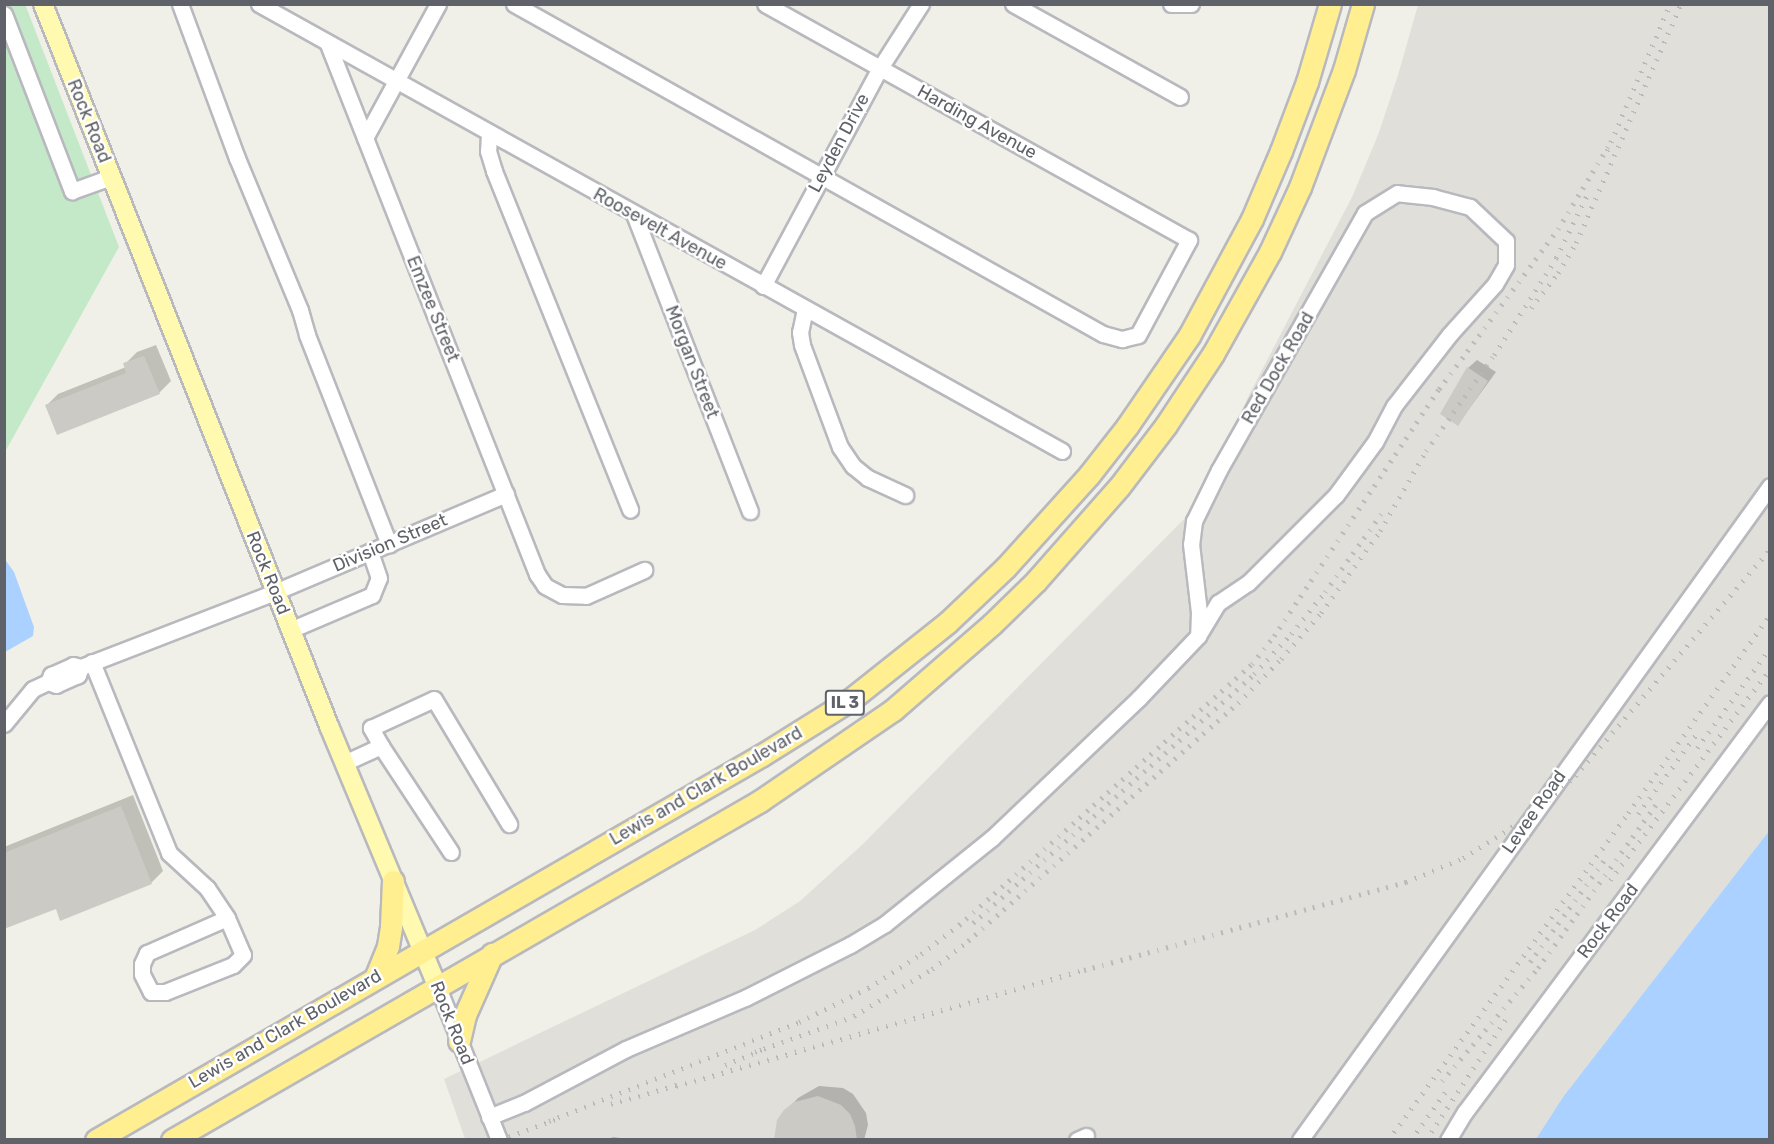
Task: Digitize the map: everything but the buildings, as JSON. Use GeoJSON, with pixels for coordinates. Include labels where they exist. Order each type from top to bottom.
{"type":"FeatureCollection","features":[{"type":"Feature","properties":{"kind":"highway","name":"Lewis and Clark Boulevard"},"geometry":{"type":"LineString","coordinates":[[96,1140],[376,976],[762,755],[850,700],[945,624],[1012,560],[1091,472],[1128,425],[1189,336],[1246,230],[1281,151],[1307,82],[1330,4]]}},
{"type":"Feature","properties":{"kind":"highway","name":"Lewis and Clark Boulevard"},"geometry":{"type":"LineString","coordinates":[[172,1140],[437,985],[685,846],[760,801],[852,740],[947,666],[992,624],[1071,543],[1119,487],[1166,425],[1236,315],[1270,252],[1308,167],[1344,70],[1363,4]]}},
{"type":"Feature","properties":{"kind":"highway"},"geometry":{"type":"LineString","coordinates":[[376,976],[390,936],[393,881]]}},
{"type":"Feature","properties":{"kind":"highway"},"geometry":{"type":"LineString","coordinates":[[459,1041],[465,1015],[492,954]]}},
{"type":"Feature","properties":{"kind":"main road","name":"Rock Road"},"geometry":{"type":"LineString","coordinates":[[43,4],[290,630],[437,985]]}},
{"type":"Feature","properties":{"kind":"street"},"geometry":{"type":"LineString","coordinates":[[180,4],[237,158],[300,310],[307,335],[389,543]]}},
{"type":"Feature","properties":{"kind":"street","name":"Roosevelt Avenue"},"geometry":{"type":"LineString","coordinates":[[259,4],[1062,451]]}},
{"type":"Feature","properties":{"kind":"street"},"geometry":{"type":"LineString","coordinates":[[365,138],[438,4]]}},
{"type":"Feature","properties":{"kind":"street"},"geometry":{"type":"LineString","coordinates":[[514,4],[821,177]]}},
{"type":"Feature","properties":{"kind":"street","name":"Harding Avenue"},"geometry":{"type":"LineString","coordinates":[[765,4],[1189,240],[1143,329],[1131,338],[1112,337],[821,177]]}},
{"type":"Feature","properties":{"kind":"street","name":"Leyden Drive"},"geometry":{"type":"LineString","coordinates":[[763,286],[880,68],[921,4]]}},
{"type":"Feature","properties":{"kind":"street"},"geometry":{"type":"LineString","coordinates":[[1013,4],[1180,97]]}},
{"type":"Feature","properties":{"kind":"street"},"geometry":{"type":"LineString","coordinates":[[1171,4],[1191,4]]}},
{"type":"Feature","properties":{"kind":"street"},"geometry":{"type":"LineString","coordinates":[[4,14],[72,191],[111,177]]}},
{"type":"Feature","properties":{"kind":"street","name":"Emzee Street"},"geometry":{"type":"LineString","coordinates":[[328,44],[537,574],[545,586],[562,595],[586,596],[644,570]]}},
{"type":"Feature","properties":{"kind":"street"},"geometry":{"type":"LineString","coordinates":[[489,134],[488,151],[494,171],[630,510]]}},
{"type":"Feature","properties":{"kind":"street","name":"Red Dock Road"},"geometry":{"type":"LineString","coordinates":[[1397,193],[1434,197],[1470,207],[1506,241],[1506,265],[1495,284],[1450,334],[1394,406],[1375,442],[1336,495],[1248,583],[1218,603],[1198,636],[1199,612],[1191,544],[1194,521],[1220,470],[1365,213],[1397,193]]}},
{"type":"Feature","properties":{"kind":"street","name":"Morgan Street"},"geometry":{"type":"LineString","coordinates":[[634,214],[750,511]]}},
{"type":"Feature","properties":{"kind":"street"},"geometry":{"type":"LineString","coordinates":[[805,309],[800,332],[802,345],[840,447],[853,466],[868,478],[905,495]]}},
{"type":"Feature","properties":{"kind":"street","name":"Levee Road"},"geometry":{"type":"LineString","coordinates":[[1300,1140],[1770,486]]}},
{"type":"Feature","properties":{"kind":"street","name":"Division Street"},"geometry":{"type":"LineString","coordinates":[[4,724],[33,689],[48,682],[56,685],[70,680],[87,665],[275,592],[506,494]]}},
{"type":"Feature","properties":{"kind":"street"},"geometry":{"type":"LineString","coordinates":[[290,630],[372,595],[379,578],[370,552]]}},
{"type":"Feature","properties":{"kind":"street"},"geometry":{"type":"LineString","coordinates":[[489,1117],[524,1103],[626,1049],[745,998],[850,945],[885,924],[992,838],[1137,699],[1198,636]]}},
{"type":"Feature","properties":{"kind":"street"},"geometry":{"type":"LineString","coordinates":[[87,665],[169,853],[207,888],[227,918],[243,955],[240,960],[165,992],[152,992],[142,974],[142,964],[147,953],[227,918]]}},
{"type":"Feature","properties":{"kind":"street"},"geometry":{"type":"LineString","coordinates":[[451,852],[371,728],[434,699],[509,824]]}},
{"type":"Feature","properties":{"kind":"street","name":"Rock Road"},"geometry":{"type":"LineString","coordinates":[[1448,1140],[1472,1103],[1770,703]]}},
{"type":"Feature","properties":{"kind":"street"},"geometry":{"type":"LineString","coordinates":[[344,763],[381,746]]}},
{"type":"Feature","properties":{"kind":"street","name":"Rock Road"},"geometry":{"type":"LineString","coordinates":[[437,985],[499,1140]]}},
{"type":"Feature","properties":{"kind":"shaded area"},"geometry":{"type":"Polygon","coordinates":[[[1418,5],[1769,5],[1769,831],[1563,1097],[1536,1139],[465,1139],[444,1079],[755,930],[800,901],[863,844],[1184,519],[1220,458],[1250,393],[1352,197],[1378,135],[1418,5]]]}},
{"type":"Feature","properties":{"kind":"green space"},"geometry":{"type":"Polygon","coordinates":[[[25,4],[119,247],[5,452],[4,5],[25,4]]]}},
{"type":"Feature","properties":{"kind":"water"},"geometry":{"type":"Polygon","coordinates":[[[4,558],[14,572],[34,627],[33,636],[5,652],[4,558]]]}},
{"type":"Feature","properties":{"kind":"water"},"geometry":{"type":"Polygon","coordinates":[[[1769,831],[1769,1139],[1536,1139],[1563,1097],[1769,831]]]}},
{"type":"Feature","properties":{"kind":"railway"},"geometry":{"type":"LineString","coordinates":[[1607,151],[1670,4]]}},
{"type":"Feature","properties":{"kind":"railway"},"geometry":{"type":"LineString","coordinates":[[1531,308],[1558,273],[1576,243],[1681,4]]}},
{"type":"Feature","properties":{"kind":"railway"},"geometry":{"type":"LineString","coordinates":[[549,1121],[799,1022],[868,988],[921,954],[959,925],[1252,664],[1274,636],[1439,389],[1558,229],[1610,143]]}},
{"type":"Feature","properties":{"kind":"railway"},"geometry":{"type":"LineString","coordinates":[[755,1052],[854,1016],[932,969],[968,941],[1238,703],[1281,659],[1321,613],[1380,531],[1426,451],[1494,355],[1556,258],[1587,195]]}},
{"type":"Feature","properties":{"kind":"railway"},"geometry":{"type":"LineString","coordinates":[[973,923],[1254,674],[1325,592],[1384,510]]}},
{"type":"Feature","properties":{"kind":"railway"},"geometry":{"type":"LineString","coordinates":[[676,1086],[1084,970],[1406,882],[1463,858],[1534,813],[1575,776],[1770,549]]}},
{"type":"Feature","properties":{"kind":"railway"},"geometry":{"type":"LineString","coordinates":[[1388,1140],[1770,615]]}},
{"type":"Feature","properties":{"kind":"railway"},"geometry":{"type":"LineString","coordinates":[[1697,748],[1770,648]]}},
{"type":"Feature","properties":{"kind":"railway"},"geometry":{"type":"LineString","coordinates":[[1610,880],[1770,669]]}},
{"type":"Feature","properties":{"kind":"railway"},"geometry":{"type":"LineString","coordinates":[[1638,814],[1698,732]]}},
{"type":"Feature","properties":{"kind":"railway"},"geometry":{"type":"LineString","coordinates":[[1442,1081],[1538,968],[1660,799]]}},
{"type":"Feature","properties":{"kind":"railway"},"geometry":{"type":"LineString","coordinates":[[1530,962],[1608,855]]}},
{"type":"Feature","properties":{"kind":"railway"},"geometry":{"type":"LineString","coordinates":[[1426,1140],[1507,1017]]}},
{"type":"Feature","properties":{"kind":"railway"},"geometry":{"type":"LineString","coordinates":[[725,1065],[763,1049]]}},
{"type":"Feature","properties":{"kind":"railway"},"geometry":{"type":"LineString","coordinates":[[611,1104],[683,1083]]}},
{"type":"Feature","properties":{"kind":"railway"},"geometry":{"type":"LineString","coordinates":[[1411,1140],[1448,1088]]}},
{"type":"Feature","properties":{"kind":"railway"},"geometry":{"type":"LineString","coordinates":[[500,1140],[556,1119]]}}]}
